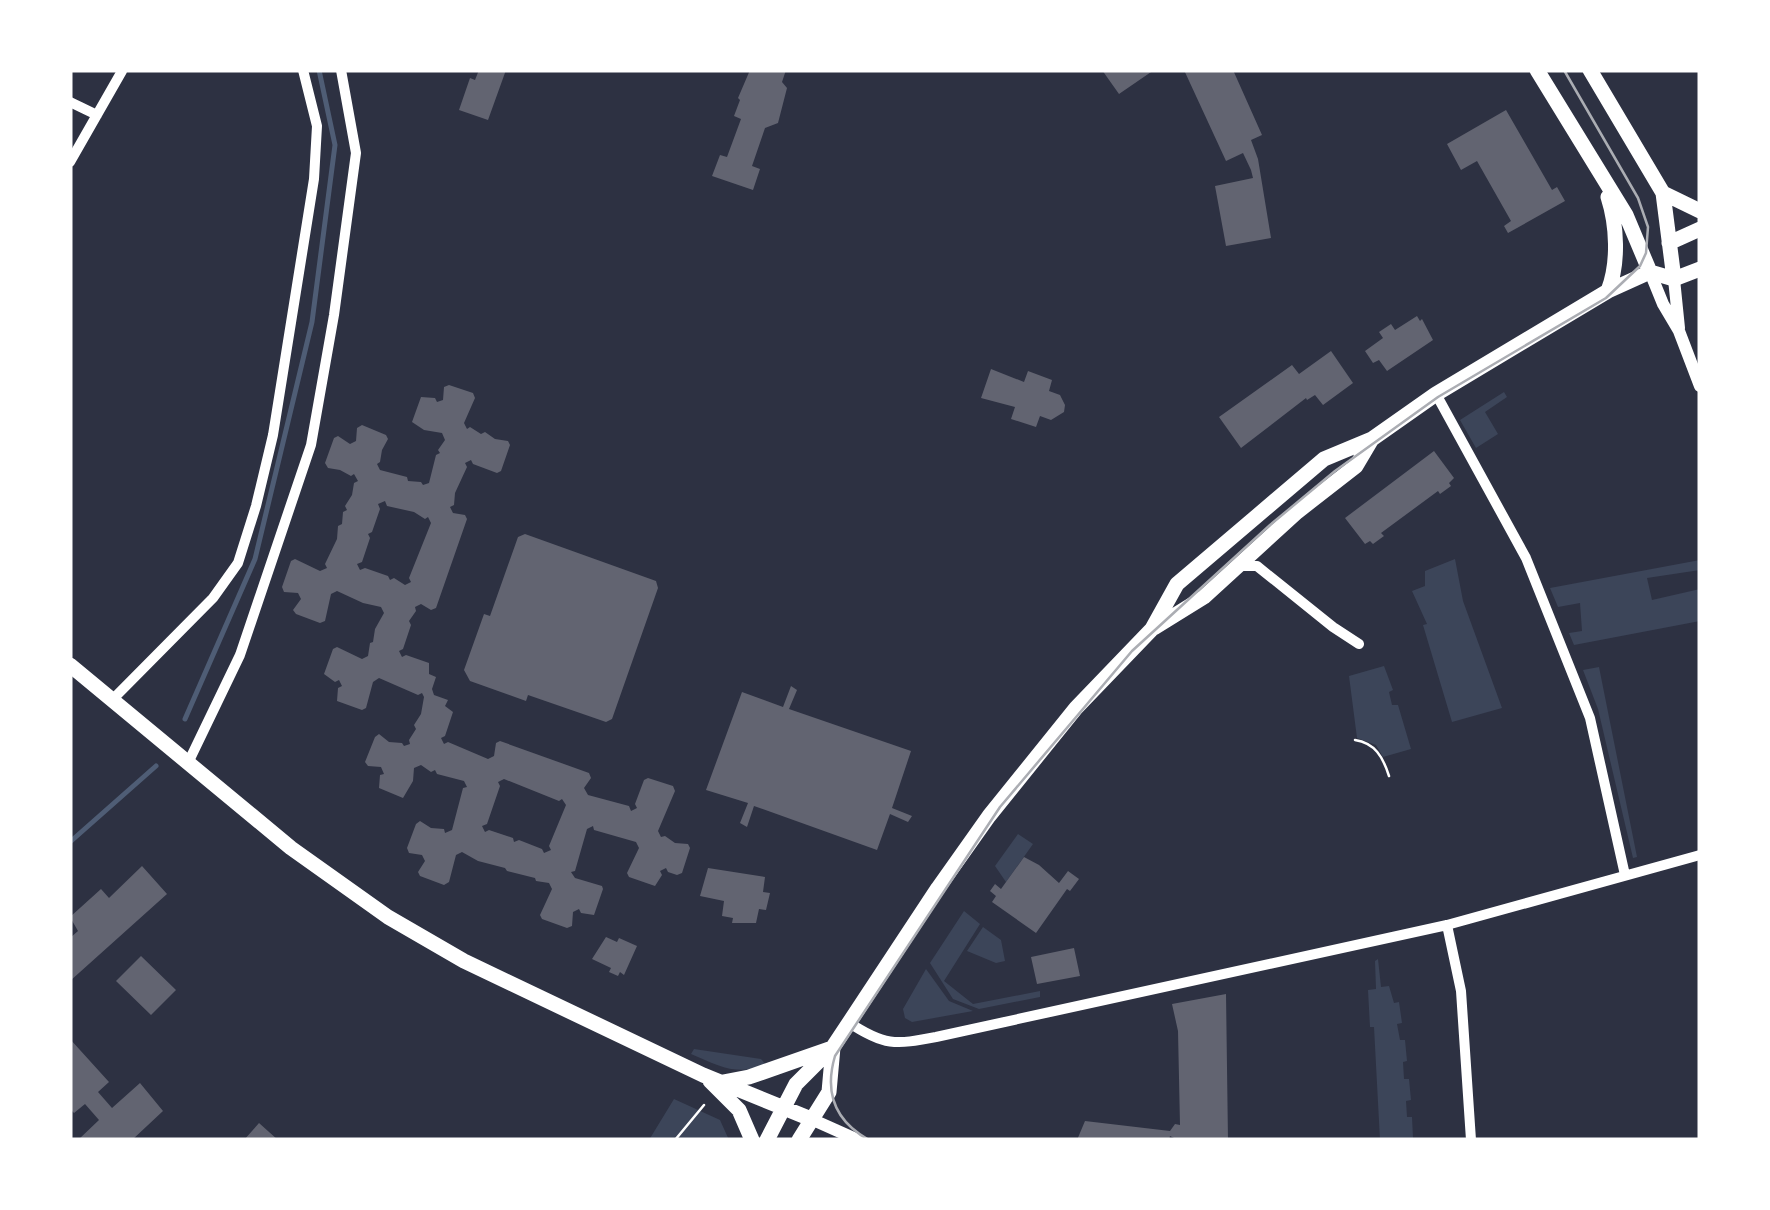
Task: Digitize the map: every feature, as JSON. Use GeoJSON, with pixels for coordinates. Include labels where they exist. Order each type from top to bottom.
{"type":"FeatureCollection","features":[{"type":"Feature","properties":{"kind":"main road"},"geometry":{"type":"LineString","coordinates":[[1537,70],[1626,215],[1650,272]]}},
{"type":"Feature","properties":{"kind":"main road"},"geometry":{"type":"LineString","coordinates":[[1590,70],[1662,193],[1674,279]]}},
{"type":"Feature","properties":{"kind":"main road"},"geometry":{"type":"LineString","coordinates":[[1602,180],[1614,216],[1614,254],[1608,291]]}},
{"type":"Feature","properties":{"kind":"main road"},"geometry":{"type":"LineString","coordinates":[[1662,193],[1700,211]]}},
{"type":"Feature","properties":{"kind":"main road"},"geometry":{"type":"LineString","coordinates":[[768,1140],[796,1084],[833,1047],[938,888],[1018,778],[1076,708],[1152,629],[1178,584],[1324,459],[1372,439],[1436,394],[1608,291],[1650,272],[1668,243],[1700,230]]}},
{"type":"Feature","properties":{"kind":"main road"},"geometry":{"type":"LineString","coordinates":[[1650,272],[1674,279],[1700,268]]}},
{"type":"Feature","properties":{"kind":"main road"},"geometry":{"type":"LineString","coordinates":[[1152,629],[1204,597],[1297,512],[1356,466],[1372,439]]}},
{"type":"Feature","properties":{"kind":"main road"},"geometry":{"type":"LineString","coordinates":[[70,664],[291,848],[388,917],[464,961],[703,1075],[811,1119]]}},
{"type":"Feature","properties":{"kind":"main road"},"geometry":{"type":"LineString","coordinates":[[721,1082],[749,1077],[833,1047]]}},
{"type":"Feature","properties":{"kind":"main road"},"geometry":{"type":"LineString","coordinates":[[798,1140],[828,1092],[833,1047]]}},
{"type":"Feature","properties":{"kind":"main road"},"geometry":{"type":"LineString","coordinates":[[703,1075],[739,1110],[752,1140]]}},
{"type":"Feature","properties":{"kind":"main road"},"geometry":{"type":"LineString","coordinates":[[796,1084],[796,1107],[811,1119]]}},
{"type":"Feature","properties":{"kind":"main road"},"geometry":{"type":"LineString","coordinates":[[786,1107],[796,1120],[798,1140]]}},
{"type":"Feature","properties":{"kind":"street"},"geometry":{"type":"LineString","coordinates":[[112,700],[214,598],[238,563],[256,506],[276,416],[314,179],[316,126],[303,70]]}},
{"type":"Feature","properties":{"kind":"street"},"geometry":{"type":"LineString","coordinates":[[188,762],[240,656],[311,445],[356,153],[340,70]]}},
{"type":"Feature","properties":{"kind":"street"},"geometry":{"type":"LineString","coordinates":[[70,162],[122,71]]}},
{"type":"Feature","properties":{"kind":"street"},"geometry":{"type":"LineString","coordinates":[[70,102],[97,115]]}},
{"type":"Feature","properties":{"kind":"street"},"geometry":{"type":"LineString","coordinates":[[1650,272],[1700,386]]}},
{"type":"Feature","properties":{"kind":"street"},"geometry":{"type":"LineString","coordinates":[[1674,279],[1679,331]]}},
{"type":"Feature","properties":{"kind":"street"},"geometry":{"type":"LineString","coordinates":[[1436,394],[1526,558],[1590,718],[1625,875]]}},
{"type":"Feature","properties":{"kind":"street"},"geometry":{"type":"LineString","coordinates":[[1238,566],[1257,566],[1359,644]]}},
{"type":"Feature","properties":{"kind":"street"},"geometry":{"type":"LineString","coordinates":[[848,1022],[880,1042],[896,1044],[936,1038],[1447,924],[1700,855]]}},
{"type":"Feature","properties":{"kind":"street"},"geometry":{"type":"LineString","coordinates":[[1447,924],[1461,991],[1472,1140]]}},
{"type":"Feature","properties":{"kind":"street"},"geometry":{"type":"LineString","coordinates":[[811,1119],[850,1139]]}},
{"type":"Feature","properties":{"kind":"path"},"geometry":{"type":"LineString","coordinates":[[1355,740],[1373,746],[1389,776]]}},
{"type":"Feature","properties":{"kind":"path"},"geometry":{"type":"LineString","coordinates":[[675,1140],[704,1105]]}},
{"type":"Feature","properties":{"kind":"shaded area"},"geometry":{"type":"Polygon","coordinates":[[[1504,392],[1507,397],[1485,412],[1498,434],[1476,448],[1460,420],[1504,392]]]}},
{"type":"Feature","properties":{"kind":"shaded area"},"geometry":{"type":"Polygon","coordinates":[[[1455,559],[1463,601],[1502,708],[1452,722],[1423,625],[1427,624],[1412,591],[1425,586],[1425,571],[1455,559]]]}},
{"type":"Feature","properties":{"kind":"shaded area"},"geometry":{"type":"Polygon","coordinates":[[[1700,560],[1700,570],[1647,578],[1652,600],[1700,589],[1700,621],[1574,645],[1569,633],[1582,631],[1580,603],[1558,607],[1550,588],[1700,560]]]}},
{"type":"Feature","properties":{"kind":"shaded area"},"geometry":{"type":"Polygon","coordinates":[[[1384,666],[1393,690],[1389,692],[1392,705],[1398,705],[1411,749],[1383,757],[1376,745],[1357,738],[1349,676],[1384,666]]]}},
{"type":"Feature","properties":{"kind":"shaded area"},"geometry":{"type":"Polygon","coordinates":[[[1599,667],[1637,857],[1633,858],[1598,709],[1583,670],[1599,667]]]}},
{"type":"Feature","properties":{"kind":"shaded area"},"geometry":{"type":"Polygon","coordinates":[[[1018,834],[1033,844],[1006,882],[995,866],[1018,834]]]}},
{"type":"Feature","properties":{"kind":"shaded area"},"geometry":{"type":"Polygon","coordinates":[[[964,911],[980,924],[944,981],[973,1004],[1040,991],[1040,997],[979,1009],[953,999],[930,963],[964,911]]]}},
{"type":"Feature","properties":{"kind":"shaded area"},"geometry":{"type":"Polygon","coordinates":[[[983,927],[1001,940],[1005,961],[996,963],[967,951],[983,927]]]}},
{"type":"Feature","properties":{"kind":"shaded area"},"geometry":{"type":"Polygon","coordinates":[[[1378,959],[1381,987],[1389,986],[1394,1003],[1399,1002],[1402,1023],[1397,1024],[1400,1040],[1405,1040],[1404,1079],[1409,1079],[1411,1100],[1406,1101],[1407,1117],[1412,1117],[1413,1138],[1380,1140],[1374,1027],[1370,1027],[1368,990],[1376,989],[1378,959]]]}},
{"type":"Feature","properties":{"kind":"shaded area"},"geometry":{"type":"Polygon","coordinates":[[[926,969],[949,1001],[973,1011],[912,1022],[905,1018],[903,1009],[926,969]]]}},
{"type":"Feature","properties":{"kind":"shaded area"},"geometry":{"type":"Polygon","coordinates":[[[694,1049],[761,1059],[767,1066],[728,1068],[691,1054],[694,1049]]]}},
{"type":"Feature","properties":{"kind":"shaded area"},"geometry":{"type":"Polygon","coordinates":[[[674,1099],[720,1120],[729,1140],[649,1140],[674,1099]]]}},
{"type":"Feature","properties":{"kind":"building"},"geometry":{"type":"Polygon","coordinates":[[[479,70],[506,70],[488,120],[459,110],[470,78],[475,80],[479,70]]]}},
{"type":"Feature","properties":{"kind":"building"},"geometry":{"type":"Polygon","coordinates":[[[750,70],[786,70],[782,82],[787,88],[778,123],[765,128],[752,166],[760,169],[753,190],[712,176],[720,155],[727,157],[741,119],[734,116],[750,70]]]}},
{"type":"Feature","properties":{"kind":"building"},"geometry":{"type":"Polygon","coordinates":[[[1102,70],[1154,70],[1119,94],[1102,70]]]}},
{"type":"Feature","properties":{"kind":"building"},"geometry":{"type":"Polygon","coordinates":[[[1184,70],[1233,70],[1262,135],[1251,140],[1258,159],[1271,238],[1226,246],[1215,186],[1253,178],[1243,153],[1226,161],[1184,70]]]}},
{"type":"Feature","properties":{"kind":"building"},"geometry":{"type":"Polygon","coordinates":[[[1506,110],[1552,190],[1557,187],[1565,201],[1508,233],[1504,226],[1511,221],[1477,161],[1461,170],[1447,144],[1506,110]]]}},
{"type":"Feature","properties":{"kind":"building"},"geometry":{"type":"Polygon","coordinates":[[[1417,316],[1433,340],[1387,371],[1379,360],[1373,363],[1365,351],[1383,338],[1379,332],[1391,324],[1395,330],[1417,316]]]}},
{"type":"Feature","properties":{"kind":"building"},"geometry":{"type":"Polygon","coordinates":[[[1331,351],[1353,383],[1323,405],[1315,395],[1306,398],[1241,448],[1219,417],[1292,365],[1299,374],[1331,351]]]}},
{"type":"Feature","properties":{"kind":"building"},"geometry":{"type":"Polygon","coordinates":[[[991,369],[1024,382],[1028,371],[1052,380],[1049,391],[1060,395],[1064,412],[1051,420],[1040,416],[1036,427],[1011,419],[1015,407],[981,398],[991,369]]]}},
{"type":"Feature","properties":{"kind":"building"},"geometry":{"type":"Polygon","coordinates":[[[444,387],[473,393],[475,398],[464,423],[467,429],[485,432],[510,445],[497,473],[471,460],[465,463],[467,467],[450,507],[453,513],[467,519],[436,608],[431,610],[421,604],[415,607],[403,649],[399,651],[402,657],[429,663],[429,674],[436,677],[434,695],[448,700],[445,706],[453,712],[441,738],[444,744],[448,742],[488,759],[494,756],[500,741],[589,773],[591,778],[584,788],[588,795],[629,806],[631,811],[637,808],[644,780],[673,786],[675,791],[658,831],[661,837],[688,844],[690,848],[682,873],[677,875],[666,868],[660,871],[662,875],[655,886],[627,873],[639,848],[636,842],[594,830],[593,826],[587,829],[575,871],[571,872],[575,878],[603,889],[594,915],[579,909],[573,912],[572,926],[567,928],[540,915],[552,889],[549,883],[478,861],[462,852],[456,855],[449,882],[444,885],[420,876],[418,872],[425,861],[422,855],[409,853],[407,848],[416,824],[420,821],[431,828],[444,829],[445,833],[452,830],[463,788],[467,787],[464,781],[431,772],[421,765],[414,768],[413,781],[403,798],[379,788],[380,775],[384,774],[381,767],[365,762],[375,737],[379,734],[389,742],[410,744],[424,697],[379,678],[373,682],[362,710],[337,701],[338,688],[342,686],[339,680],[335,682],[324,674],[337,647],[362,659],[368,656],[384,613],[381,607],[337,591],[331,594],[325,621],[320,623],[296,614],[293,610],[301,599],[298,593],[284,592],[282,587],[295,559],[320,571],[327,568],[338,526],[347,510],[345,506],[358,481],[354,474],[328,468],[325,463],[334,438],[338,436],[350,444],[356,441],[357,428],[362,425],[386,435],[388,439],[377,464],[380,470],[423,485],[429,483],[436,455],[445,440],[442,433],[424,430],[412,422],[421,397],[443,400],[444,387]],[[385,501],[378,504],[380,509],[368,534],[362,562],[357,564],[360,570],[365,568],[405,585],[411,582],[409,578],[431,523],[428,517],[387,506],[385,501]],[[504,779],[498,782],[487,824],[482,826],[485,832],[513,838],[514,842],[519,840],[544,853],[551,850],[549,846],[566,805],[562,799],[504,779]]]}},
{"type":"Feature","properties":{"kind":"building"},"geometry":{"type":"Polygon","coordinates":[[[1434,451],[1454,478],[1451,486],[1440,494],[1438,491],[1381,533],[1384,536],[1373,544],[1365,544],[1345,518],[1434,451]]]}},
{"type":"Feature","properties":{"kind":"building"},"geometry":{"type":"Polygon","coordinates":[[[525,534],[656,581],[658,588],[612,719],[606,722],[528,695],[526,701],[470,681],[464,670],[484,614],[490,616],[518,537],[525,534]]]}},
{"type":"Feature","properties":{"kind":"building"},"geometry":{"type":"Polygon","coordinates":[[[791,686],[797,690],[789,709],[911,751],[892,808],[912,816],[908,822],[890,814],[877,850],[754,806],[747,827],[740,823],[748,803],[706,790],[742,692],[783,707],[791,686]]]}},
{"type":"Feature","properties":{"kind":"building"},"geometry":{"type":"Polygon","coordinates":[[[1024,857],[1059,883],[1068,871],[1079,879],[1070,891],[1067,889],[1036,933],[992,902],[996,896],[990,891],[995,884],[1001,889],[1024,857]]]}},
{"type":"Feature","properties":{"kind":"building"},"geometry":{"type":"Polygon","coordinates":[[[142,866],[167,894],[70,981],[70,938],[78,931],[70,917],[101,889],[109,898],[142,866]]]}},
{"type":"Feature","properties":{"kind":"building"},"geometry":{"type":"Polygon","coordinates":[[[708,868],[765,877],[763,892],[770,893],[766,910],[759,909],[756,923],[732,923],[733,918],[722,916],[724,901],[700,896],[708,868]]]}},
{"type":"Feature","properties":{"kind":"building"},"geometry":{"type":"Polygon","coordinates":[[[606,937],[637,946],[624,975],[609,972],[611,968],[592,959],[606,937]]]}},
{"type":"Feature","properties":{"kind":"building"},"geometry":{"type":"Polygon","coordinates":[[[1074,948],[1080,976],[1037,984],[1031,957],[1074,948]]]}},
{"type":"Feature","properties":{"kind":"building"},"geometry":{"type":"Polygon","coordinates":[[[141,956],[176,990],[151,1015],[116,981],[141,956]]]}},
{"type":"Feature","properties":{"kind":"building"},"geometry":{"type":"Polygon","coordinates":[[[1226,994],[1228,1140],[1178,1140],[1170,1136],[1169,1140],[1077,1140],[1085,1121],[1170,1131],[1175,1124],[1180,1125],[1178,1031],[1172,1004],[1226,994]]]}},
{"type":"Feature","properties":{"kind":"building"},"geometry":{"type":"Polygon","coordinates":[[[70,1039],[109,1082],[98,1092],[112,1108],[140,1083],[163,1111],[132,1140],[78,1140],[99,1120],[85,1104],[74,1113],[70,1109],[70,1039]]]}},
{"type":"Feature","properties":{"kind":"building"},"geometry":{"type":"Polygon","coordinates":[[[259,1123],[278,1140],[244,1140],[259,1123]]]}},
{"type":"Feature","properties":{"kind":"waterway"},"geometry":{"type":"LineString","coordinates":[[185,719],[255,559],[312,322],[335,145],[319,70]]}},
{"type":"Feature","properties":{"kind":"waterway"},"geometry":{"type":"LineString","coordinates":[[70,842],[156,766]]}},
{"type":"Feature","properties":{"kind":"tram line"},"geometry":{"type":"LineString","coordinates":[[869,1140],[848,1124],[835,1105],[831,1082],[835,1056],[1000,807],[1132,651],[1335,471],[1438,397],[1606,298],[1640,266],[1646,253],[1648,227],[1638,198],[1564,70]]}}]}
